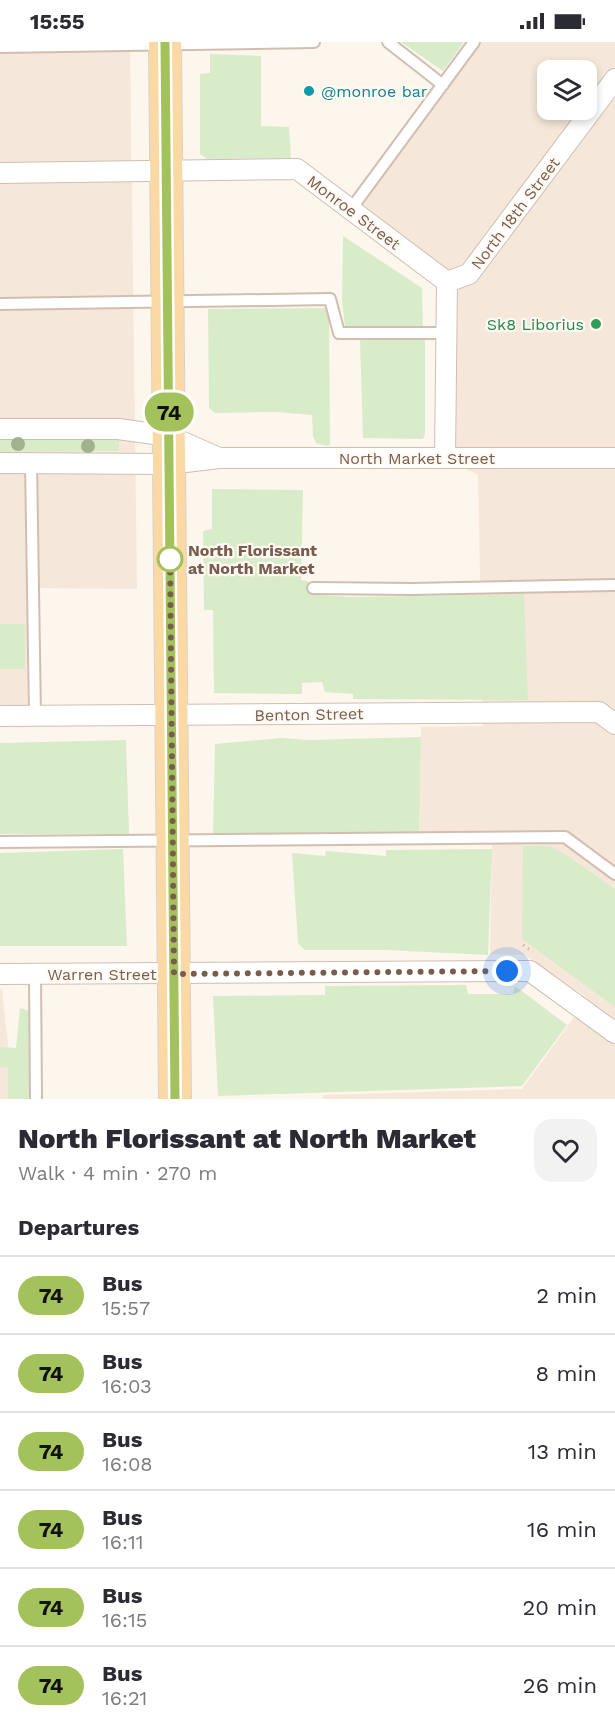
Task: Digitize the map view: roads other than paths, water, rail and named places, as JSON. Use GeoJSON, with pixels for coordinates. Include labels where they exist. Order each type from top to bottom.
{"type":"FeatureCollection","features":[{"type":"Feature","properties":{"kind":"main road"},"geometry":{"type":"LineString","coordinates":[[165,43],[175,1099]]}},
{"type":"Feature","properties":{"kind":"street","name":"North 18th Street"},"geometry":{"type":"LineString","coordinates":[[447,282],[469,274],[615,79]]}},
{"type":"Feature","properties":{"kind":"street","name":"Monroe Street"},"geometry":{"type":"LineString","coordinates":[[0,173],[297,170],[447,282]]}},
{"type":"Feature","properties":{"kind":"street"},"geometry":{"type":"LineString","coordinates":[[445,458],[447,282]]}},
{"type":"Feature","properties":{"kind":"street","name":"North Market Street"},"geometry":{"type":"LineString","coordinates":[[0,429],[118,429],[169,450],[219,459],[615,458]]}},
{"type":"Feature","properties":{"kind":"street","name":"North Market Street"},"geometry":{"type":"LineString","coordinates":[[0,463],[169,450],[219,459]]}},
{"type":"Feature","properties":{"kind":"street","name":"Benton Street"},"geometry":{"type":"LineString","coordinates":[[0,716],[599,712],[615,723]]}},
{"type":"Feature","properties":{"kind":"street","name":"Warren Street"},"geometry":{"type":"LineString","coordinates":[[0,974],[530,971],[615,1033]]}},
{"type":"Feature","properties":{"kind":"lane"},"geometry":{"type":"LineString","coordinates":[[0,47],[314,42]]}},
{"type":"Feature","properties":{"kind":"lane"},"geometry":{"type":"LineString","coordinates":[[388,42],[443,85]]}},
{"type":"Feature","properties":{"kind":"lane"},"geometry":{"type":"LineString","coordinates":[[351,210],[474,42]]}},
{"type":"Feature","properties":{"kind":"lane"},"geometry":{"type":"LineString","coordinates":[[0,304],[330,299],[339,333],[446,333]]}},
{"type":"Feature","properties":{"kind":"lane"},"geometry":{"type":"LineString","coordinates":[[31,462],[35,716]]}},
{"type":"Feature","properties":{"kind":"lane"},"geometry":{"type":"LineString","coordinates":[[313,588],[412,589],[615,585]]}},
{"type":"Feature","properties":{"kind":"lane"},"geometry":{"type":"LineString","coordinates":[[0,842],[565,837],[615,874]]}},
{"type":"Feature","properties":{"kind":"lane"},"geometry":{"type":"LineString","coordinates":[[35,974],[36,1099]]}},
{"type":"Feature","properties":{"kind":"place","name":"@monroe bar"},"geometry":{"type":"Point","coordinates":[309,91]}},
{"type":"Feature","properties":{"kind":"place","name":"Sk8 Liborius"},"geometry":{"type":"Point","coordinates":[596,324]}},
{"type":"Feature","properties":{"kind":"place","name":"North Florissant at North Market"},"geometry":{"type":"Point","coordinates":[170,559]}}]}
